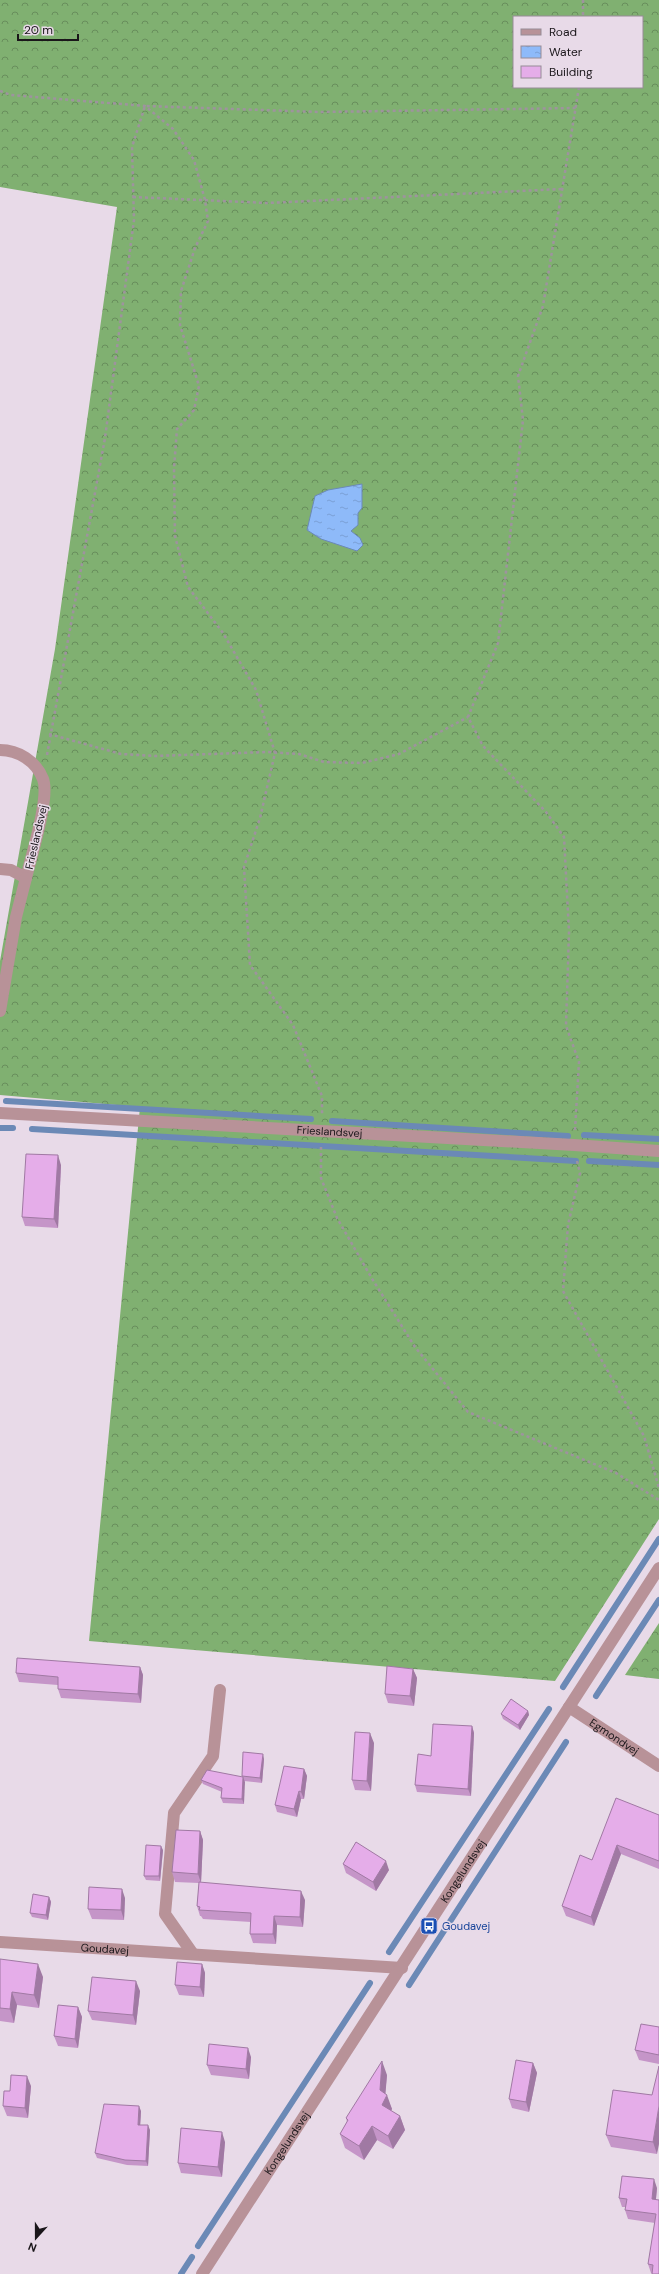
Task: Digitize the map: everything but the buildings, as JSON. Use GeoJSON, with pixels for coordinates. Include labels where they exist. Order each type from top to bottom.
{"type":"FeatureCollection","features":[{"type":"Feature","properties":{"kind":"street"},"geometry":{"type":"LineString","coordinates":[[0,750],[11,750],[29,759],[43,779]]}},
{"type":"Feature","properties":{"kind":"street","name":"Frieslandsvej"},"geometry":{"type":"LineString","coordinates":[[0,1011],[16,917],[44,801],[43,779]]}},
{"type":"Feature","properties":{"kind":"street","name":"Frieslandsvej"},"geometry":{"type":"LineString","coordinates":[[0,869],[11,870],[26,878]]}},
{"type":"Feature","properties":{"kind":"street","name":"Frieslandsvej"},"geometry":{"type":"LineString","coordinates":[[0,1113],[659,1151]]}},
{"type":"Feature","properties":{"kind":"street","name":"Kongelundsvej"},"geometry":{"type":"LineString","coordinates":[[202,2274],[402,1968],[659,1568]]}},
{"type":"Feature","properties":{"kind":"street"},"geometry":{"type":"LineString","coordinates":[[193,1954],[165,1914],[174,1813],[213,1756],[220,1690]]}},
{"type":"Feature","properties":{"kind":"street","name":"Egmondvej"},"geometry":{"type":"LineString","coordinates":[[569,1707],[659,1766]]}},
{"type":"Feature","properties":{"kind":"street","name":"Goudavej"},"geometry":{"type":"LineString","coordinates":[[0,1942],[402,1968]]}},
{"type":"Feature","properties":{"kind":"path"},"geometry":{"type":"LineString","coordinates":[[583,0],[583,16]]}},
{"type":"Feature","properties":{"kind":"path"},"geometry":{"type":"LineString","coordinates":[[49,734],[121,754],[155,756],[274,753],[299,754],[324,762],[362,762],[399,754],[468,717],[498,643],[524,420],[518,376],[543,306],[577,108],[579,88]]}},
{"type":"Feature","properties":{"kind":"path"},"geometry":{"type":"LineString","coordinates":[[0,91],[11,95],[145,106],[320,112],[577,108]]}},
{"type":"Feature","properties":{"kind":"path"},"geometry":{"type":"LineString","coordinates":[[43,779],[49,734],[104,438],[134,220],[132,147],[145,106]]}},
{"type":"Feature","properties":{"kind":"path"},"geometry":{"type":"LineString","coordinates":[[145,106],[174,129],[194,160],[205,200],[208,221],[195,248],[181,291],[180,325],[199,386],[194,410],[177,429],[174,468],[175,536],[188,587],[223,634],[256,690],[274,753],[260,818],[244,867],[250,965],[293,1025],[322,1096],[321,1131]]}},
{"type":"Feature","properties":{"kind":"path"},"geometry":{"type":"LineString","coordinates":[[133,197],[267,203],[562,189]]}},
{"type":"Feature","properties":{"kind":"path"},"geometry":{"type":"LineString","coordinates":[[468,717],[483,746],[546,812],[564,837],[569,932],[566,1026],[579,1062],[574,1145],[580,1174],[568,1225],[563,1291],[644,1436],[659,1488]]}},
{"type":"Feature","properties":{"kind":"path"},"geometry":{"type":"LineString","coordinates":[[321,1154],[321,1178],[341,1225],[371,1277],[415,1347],[468,1412],[616,1473],[659,1500]]}},
{"type":"Feature","properties":{"kind":"green space"},"geometry":{"type":"Polygon","coordinates":[[[0,0],[659,0],[659,1519],[555,1681],[89,1641],[140,1107],[0,1095],[0,961],[55,649],[117,207],[0,187],[0,0]]]}},
{"type":"Feature","properties":{"kind":"green space"},"geometry":{"type":"Polygon","coordinates":[[[659,1623],[659,1679],[625,1675],[659,1623]]]}},
{"type":"Feature","properties":{"kind":"water"},"geometry":{"type":"Polygon","coordinates":[[[362,484],[362,508],[358,513],[358,525],[351,531],[360,538],[363,545],[357,551],[321,539],[307,530],[315,496],[328,490],[362,484]]]}},
{"type":"Feature","properties":{"kind":"waterway"},"geometry":{"type":"LineString","coordinates":[[6,1101],[311,1119]]}},
{"type":"Feature","properties":{"kind":"waterway"},"geometry":{"type":"LineString","coordinates":[[332,1121],[568,1136]]}},
{"type":"Feature","properties":{"kind":"waterway"},"geometry":{"type":"LineString","coordinates":[[0,1128],[13,1128]]}},
{"type":"Feature","properties":{"kind":"waterway"},"geometry":{"type":"LineString","coordinates":[[32,1129],[576,1161]]}},
{"type":"Feature","properties":{"kind":"waterway"},"geometry":{"type":"LineString","coordinates":[[584,1135],[659,1139]]}},
{"type":"Feature","properties":{"kind":"waterway"},"geometry":{"type":"LineString","coordinates":[[589,1161],[659,1165]]}},
{"type":"Feature","properties":{"kind":"waterway"},"geometry":{"type":"LineString","coordinates":[[563,1687],[659,1539]]}},
{"type":"Feature","properties":{"kind":"waterway"},"geometry":{"type":"LineString","coordinates":[[596,1696],[659,1600]]}},
{"type":"Feature","properties":{"kind":"waterway"},"geometry":{"type":"LineString","coordinates":[[389,1952],[549,1709]]}},
{"type":"Feature","properties":{"kind":"waterway"},"geometry":{"type":"LineString","coordinates":[[409,1985],[566,1742]]}},
{"type":"Feature","properties":{"kind":"waterway"},"geometry":{"type":"LineString","coordinates":[[198,2246],[370,1983]]}},
{"type":"Feature","properties":{"kind":"waterway"},"geometry":{"type":"LineString","coordinates":[[181,2274],[192,2257]]}},
{"type":"Feature","properties":{"kind":"place","name":"Goudavej"},"geometry":{"type":"Point","coordinates":[429,1926]}}]}
